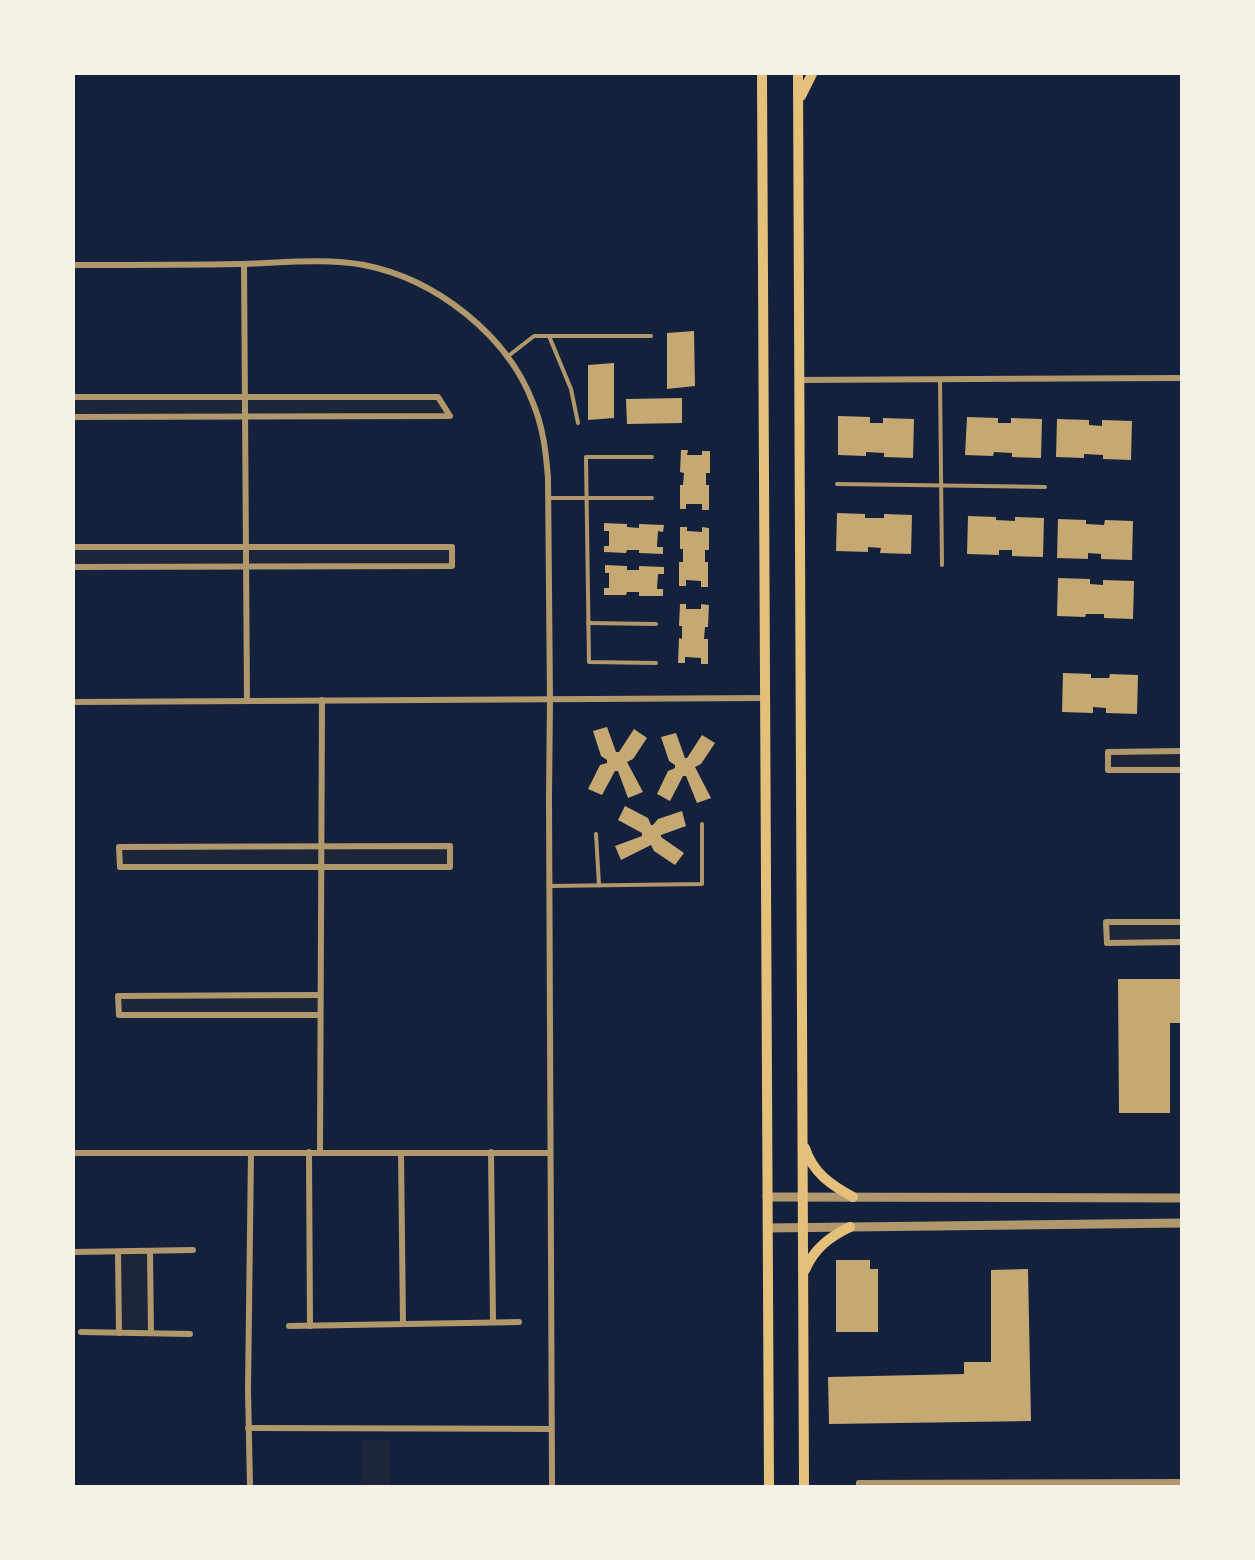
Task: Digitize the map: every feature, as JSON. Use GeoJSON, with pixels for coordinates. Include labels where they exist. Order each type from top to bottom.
{"type":"FeatureCollection","features":[{"type":"Feature","properties":{"kind":"main road"},"geometry":{"type":"LineString","coordinates":[[754,74],[762,94]]}},
{"type":"Feature","properties":{"kind":"main road"},"geometry":{"type":"LineString","coordinates":[[762,74],[769,1486]]}},
{"type":"Feature","properties":{"kind":"main road"},"geometry":{"type":"LineString","coordinates":[[798,74],[804,1486]]}},
{"type":"Feature","properties":{"kind":"main road"},"geometry":{"type":"LineString","coordinates":[[798,102],[812,74]]}},
{"type":"Feature","properties":{"kind":"main road"},"geometry":{"type":"LineString","coordinates":[[802,1141],[813,1168],[824,1180],[853,1197]]}},
{"type":"Feature","properties":{"kind":"main road"},"geometry":{"type":"LineString","coordinates":[[804,1274],[819,1247],[850,1227]]}},
{"type":"Feature","properties":{"kind":"street"},"geometry":{"type":"LineString","coordinates":[[74,265],[342,262],[389,272],[411,280],[456,306],[479,326],[507,357],[524,383],[541,425],[546,450],[548,498],[552,1486]]}},
{"type":"Feature","properties":{"kind":"street"},"geometry":{"type":"LineString","coordinates":[[244,264],[247,701]]}},
{"type":"Feature","properties":{"kind":"street"},"geometry":{"type":"LineString","coordinates":[[799,380],[1182,378]]}},
{"type":"Feature","properties":{"kind":"street"},"geometry":{"type":"LineString","coordinates":[[74,397],[438,397],[450,417],[74,417]]}},
{"type":"Feature","properties":{"kind":"street"},"geometry":{"type":"LineString","coordinates":[[74,547],[452,546],[452,566],[74,567]]}},
{"type":"Feature","properties":{"kind":"street"},"geometry":{"type":"LineString","coordinates":[[74,702],[765,698]]}},
{"type":"Feature","properties":{"kind":"street"},"geometry":{"type":"LineString","coordinates":[[320,1153],[322,700]]}},
{"type":"Feature","properties":{"kind":"street"},"geometry":{"type":"LineString","coordinates":[[1182,752],[1108,753],[1108,771],[1182,770]]}},
{"type":"Feature","properties":{"kind":"street"},"geometry":{"type":"LineString","coordinates":[[450,846],[450,867],[321,867],[120,867],[119,847],[450,846]]}},
{"type":"Feature","properties":{"kind":"street"},"geometry":{"type":"LineString","coordinates":[[1182,922],[1106,922],[1107,943],[1182,942]]}},
{"type":"Feature","properties":{"kind":"street"},"geometry":{"type":"LineString","coordinates":[[320,1015],[118,1016],[118,996],[321,995]]}},
{"type":"Feature","properties":{"kind":"street"},"geometry":{"type":"LineString","coordinates":[[74,1152],[550,1153]]}},
{"type":"Feature","properties":{"kind":"street"},"geometry":{"type":"LineString","coordinates":[[309,1152],[310,1326]]}},
{"type":"Feature","properties":{"kind":"street"},"geometry":{"type":"LineString","coordinates":[[491,1152],[493,1323]]}},
{"type":"Feature","properties":{"kind":"street"},"geometry":{"type":"LineString","coordinates":[[249,1486],[251,1153]]}},
{"type":"Feature","properties":{"kind":"street"},"geometry":{"type":"LineString","coordinates":[[401,1153],[403,1324]]}},
{"type":"Feature","properties":{"kind":"street"},"geometry":{"type":"LineString","coordinates":[[767,1197],[1182,1197]]}},
{"type":"Feature","properties":{"kind":"street"},"geometry":{"type":"LineString","coordinates":[[768,1228],[1182,1223]]}},
{"type":"Feature","properties":{"kind":"street"},"geometry":{"type":"LineString","coordinates":[[74,1252],[193,1250]]}},
{"type":"Feature","properties":{"kind":"street"},"geometry":{"type":"LineString","coordinates":[[118,1251],[119,1333]]}},
{"type":"Feature","properties":{"kind":"street"},"geometry":{"type":"LineString","coordinates":[[150,1251],[150,1334]]}},
{"type":"Feature","properties":{"kind":"street"},"geometry":{"type":"LineString","coordinates":[[290,1326],[519,1322]]}},
{"type":"Feature","properties":{"kind":"street"},"geometry":{"type":"LineString","coordinates":[[81,1332],[190,1334]]}},
{"type":"Feature","properties":{"kind":"street"},"geometry":{"type":"LineString","coordinates":[[248,1428],[551,1429]]}},
{"type":"Feature","properties":{"kind":"street"},"geometry":{"type":"LineString","coordinates":[[859,1486],[859,1483],[1182,1482]]}},
{"type":"Feature","properties":{"kind":"lane"},"geometry":{"type":"LineString","coordinates":[[507,357],[534,336],[651,336]]}},
{"type":"Feature","properties":{"kind":"lane"},"geometry":{"type":"LineString","coordinates":[[549,336],[571,390],[578,423]]}},
{"type":"Feature","properties":{"kind":"lane"},"geometry":{"type":"LineString","coordinates":[[940,380],[942,565]]}},
{"type":"Feature","properties":{"kind":"lane"},"geometry":{"type":"LineString","coordinates":[[652,457],[586,457],[588,623],[589,662],[656,663]]}},
{"type":"Feature","properties":{"kind":"lane"},"geometry":{"type":"LineString","coordinates":[[837,484],[1045,487]]}},
{"type":"Feature","properties":{"kind":"lane"},"geometry":{"type":"LineString","coordinates":[[548,498],[652,498]]}},
{"type":"Feature","properties":{"kind":"lane"},"geometry":{"type":"LineString","coordinates":[[588,623],[656,624]]}},
{"type":"Feature","properties":{"kind":"lane"},"geometry":{"type":"LineString","coordinates":[[549,886],[702,884],[702,824]]}},
{"type":"Feature","properties":{"kind":"lane"},"geometry":{"type":"LineString","coordinates":[[596,834],[599,885]]}},
{"type":"Feature","properties":{"kind":"shaded area"},"geometry":{"type":"Polygon","coordinates":[[[74,397],[438,397],[450,416],[74,417],[74,397]]]}},
{"type":"Feature","properties":{"kind":"shaded area"},"geometry":{"type":"Polygon","coordinates":[[[74,547],[452,547],[452,566],[74,567],[74,547]]]}},
{"type":"Feature","properties":{"kind":"shaded area"},"geometry":{"type":"Polygon","coordinates":[[[1181,751],[1181,770],[1108,770],[1108,752],[1181,751]]]}},
{"type":"Feature","properties":{"kind":"shaded area"},"geometry":{"type":"Polygon","coordinates":[[[450,846],[450,867],[120,867],[119,847],[450,846]]]}},
{"type":"Feature","properties":{"kind":"shaded area"},"geometry":{"type":"Polygon","coordinates":[[[1106,922],[1181,922],[1181,942],[1107,943],[1106,922]]]}},
{"type":"Feature","properties":{"kind":"shaded area"},"geometry":{"type":"Polygon","coordinates":[[[320,995],[320,1015],[119,1015],[118,996],[320,995]]]}},
{"type":"Feature","properties":{"kind":"shaded area"},"geometry":{"type":"Polygon","coordinates":[[[150,1251],[151,1333],[119,1333],[118,1252],[150,1251]]]}},
{"type":"Feature","properties":{"kind":"shaded area"},"geometry":{"type":"Polygon","coordinates":[[[361,1440],[390,1440],[390,1486],[361,1486],[361,1440]]]}},
{"type":"Feature","properties":{"kind":"shaded area"},"geometry":{"type":"Polygon","coordinates":[[[1182,1482],[1181,1486],[859,1486],[859,1483],[1182,1482]]]}},
{"type":"Feature","properties":{"kind":"building"},"geometry":{"type":"Polygon","coordinates":[[[694,331],[695,386],[667,389],[667,333],[694,331]]]}},
{"type":"Feature","properties":{"kind":"building"},"geometry":{"type":"Polygon","coordinates":[[[614,363],[614,418],[588,420],[588,365],[614,363]]]}},
{"type":"Feature","properties":{"kind":"building"},"geometry":{"type":"Polygon","coordinates":[[[682,398],[682,423],[627,424],[626,399],[682,398]]]}},
{"type":"Feature","properties":{"kind":"building"},"geometry":{"type":"Polygon","coordinates":[[[838,416],[870,417],[870,423],[883,423],[883,418],[914,419],[913,458],[884,457],[884,453],[866,452],[866,456],[838,455],[838,416]]]}},
{"type":"Feature","properties":{"kind":"building"},"geometry":{"type":"Polygon","coordinates":[[[967,417],[998,418],[998,423],[1011,423],[1011,418],[1042,419],[1041,458],[1012,457],[1012,453],[994,452],[993,456],[965,455],[967,417]]]}},
{"type":"Feature","properties":{"kind":"building"},"geometry":{"type":"Polygon","coordinates":[[[1057,419],[1089,420],[1089,425],[1102,426],[1102,420],[1132,421],[1131,460],[1103,459],[1103,455],[1084,454],[1084,458],[1056,457],[1057,419]]]}},
{"type":"Feature","properties":{"kind":"building"},"geometry":{"type":"Polygon","coordinates":[[[681,450],[688,450],[687,455],[702,455],[702,451],[710,451],[710,473],[706,473],[706,485],[709,485],[709,510],[702,510],[702,504],[686,504],[686,509],[680,509],[680,485],[683,485],[684,473],[680,472],[681,450]]]}},
{"type":"Feature","properties":{"kind":"building"},"geometry":{"type":"Polygon","coordinates":[[[837,513],[865,514],[865,518],[884,518],[884,514],[912,515],[911,554],[880,553],[881,548],[868,547],[868,552],[836,551],[837,513]]]}},
{"type":"Feature","properties":{"kind":"building"},"geometry":{"type":"Polygon","coordinates":[[[968,516],[996,517],[996,520],[1015,521],[1015,517],[1044,518],[1043,557],[1012,556],[1012,550],[999,550],[999,555],[967,554],[968,516]]]}},
{"type":"Feature","properties":{"kind":"building"},"geometry":{"type":"Polygon","coordinates":[[[1058,519],[1086,520],[1086,524],[1104,525],[1105,520],[1133,521],[1132,560],[1101,559],[1101,554],[1088,553],[1088,559],[1057,558],[1058,519]]]}},
{"type":"Feature","properties":{"kind":"building"},"geometry":{"type":"Polygon","coordinates":[[[604,523],[627,524],[627,527],[639,528],[639,524],[664,525],[663,532],[658,531],[657,547],[663,547],[663,554],[639,553],[639,550],[627,550],[626,553],[604,552],[604,546],[609,546],[609,531],[604,531],[604,523]]]}},
{"type":"Feature","properties":{"kind":"building"},"geometry":{"type":"Polygon","coordinates":[[[680,527],[687,527],[687,531],[702,532],[702,527],[709,528],[709,550],[705,550],[705,562],[708,562],[708,587],[701,587],[701,581],[686,580],[686,586],[679,586],[679,562],[683,562],[683,549],[680,549],[680,527]]]}},
{"type":"Feature","properties":{"kind":"building"},"geometry":{"type":"Polygon","coordinates":[[[605,565],[627,566],[627,570],[639,570],[639,566],[664,567],[664,574],[658,574],[657,589],[663,589],[663,596],[639,596],[639,592],[627,592],[626,595],[604,595],[604,588],[609,588],[609,573],[605,573],[605,565]]]}},
{"type":"Feature","properties":{"kind":"building"},"geometry":{"type":"Polygon","coordinates":[[[1058,578],[1090,579],[1090,584],[1103,585],[1103,580],[1134,581],[1133,619],[1104,618],[1104,614],[1086,614],[1085,617],[1057,616],[1058,578]]]}},
{"type":"Feature","properties":{"kind":"building"},"geometry":{"type":"Polygon","coordinates":[[[680,604],[686,604],[686,609],[701,609],[701,604],[709,605],[708,627],[705,627],[704,639],[708,639],[708,664],[701,664],[701,658],[685,657],[685,663],[678,663],[679,638],[682,639],[682,626],[679,626],[680,604]]]}},
{"type":"Feature","properties":{"kind":"building"},"geometry":{"type":"Polygon","coordinates":[[[1063,673],[1091,674],[1091,678],[1109,678],[1110,674],[1138,675],[1137,714],[1106,713],[1106,708],[1093,707],[1093,713],[1062,712],[1063,673]]]}},
{"type":"Feature","properties":{"kind":"building"},"geometry":{"type":"Polygon","coordinates":[[[607,727],[616,752],[619,752],[634,729],[647,738],[633,759],[627,762],[643,792],[628,798],[618,771],[615,771],[602,795],[588,789],[600,765],[607,763],[607,760],[601,756],[593,731],[607,727]]]}},
{"type":"Feature","properties":{"kind":"building"},"geometry":{"type":"Polygon","coordinates":[[[676,733],[685,758],[702,735],[715,743],[701,764],[695,767],[711,798],[697,803],[686,776],[683,776],[670,801],[657,794],[668,771],[675,768],[675,765],[669,761],[661,737],[676,733]]]}},
{"type":"Feature","properties":{"kind":"building"},"geometry":{"type":"Polygon","coordinates":[[[625,806],[648,818],[651,825],[658,819],[682,811],[686,826],[661,835],[684,853],[675,865],[654,851],[651,845],[621,860],[615,846],[642,836],[642,833],[618,820],[625,806]]]}},
{"type":"Feature","properties":{"kind":"building"},"geometry":{"type":"Polygon","coordinates":[[[1118,979],[1182,979],[1182,1023],[1170,1023],[1170,1113],[1119,1113],[1118,979]]]}},
{"type":"Feature","properties":{"kind":"building"},"geometry":{"type":"Polygon","coordinates":[[[836,1260],[870,1260],[870,1269],[878,1269],[878,1332],[836,1332],[836,1260]]]}},
{"type":"Feature","properties":{"kind":"building"},"geometry":{"type":"Polygon","coordinates":[[[1028,1269],[1031,1421],[829,1424],[828,1377],[964,1374],[964,1362],[991,1362],[991,1270],[1028,1269]]]}}]}
